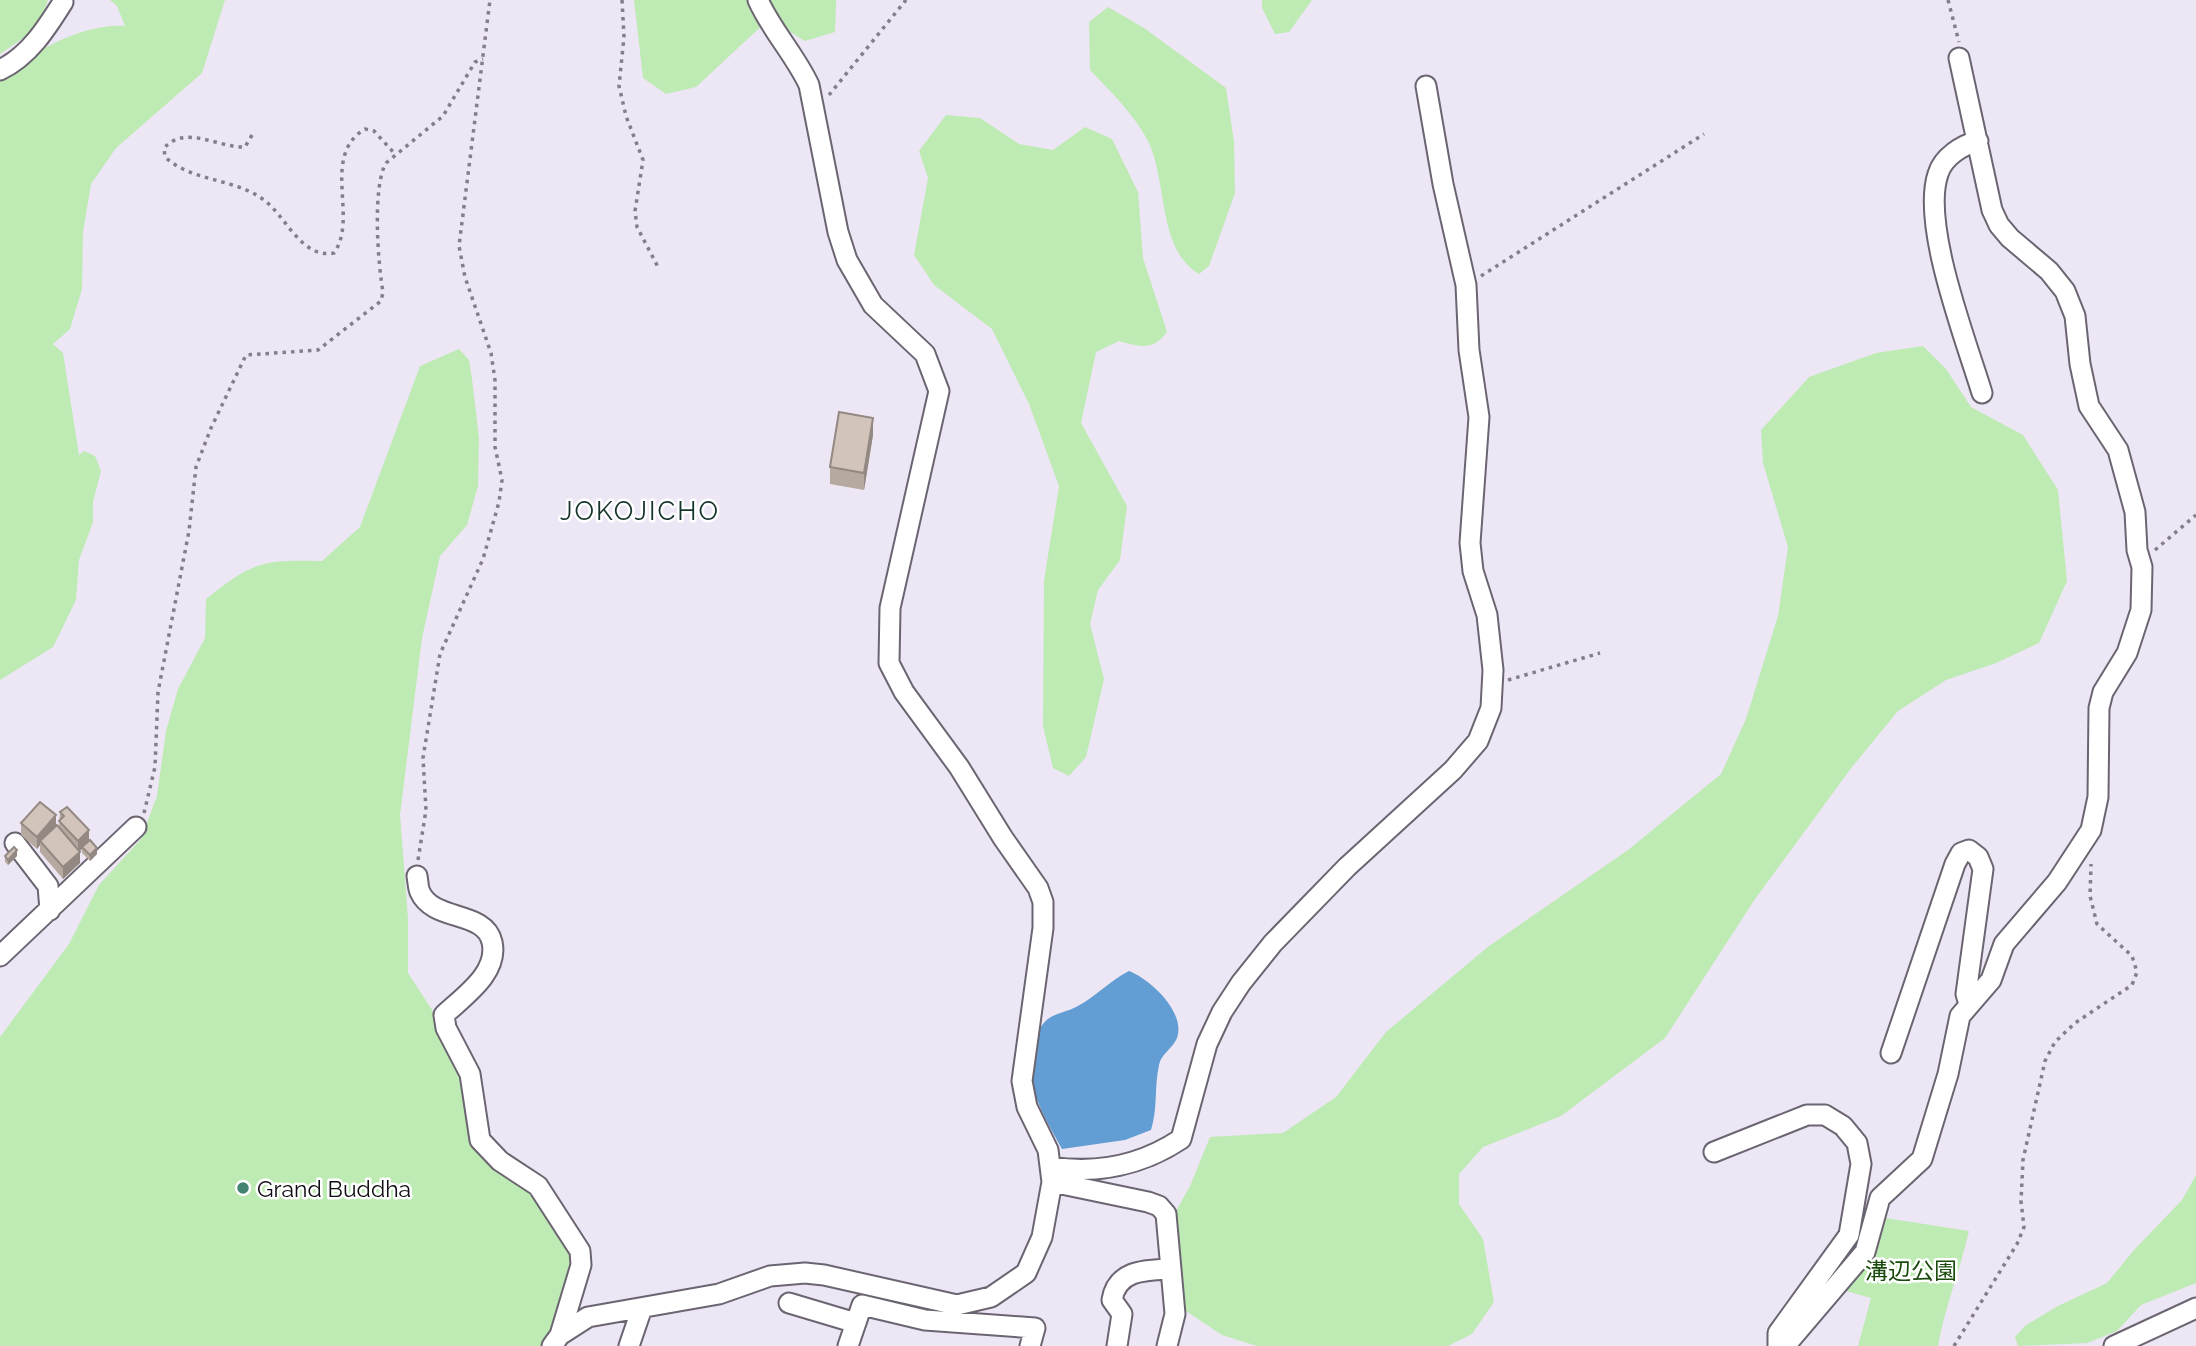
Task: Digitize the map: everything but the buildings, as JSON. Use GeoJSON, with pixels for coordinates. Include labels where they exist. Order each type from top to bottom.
{"type":"FeatureCollection","features":[{"type":"Feature","properties":{"kind":"street"},"geometry":{"type":"LineString","coordinates":[[556,1340],[588,1317],[620,1309],[642,1308],[719,1294],[770,1276],[805,1273],[941,1304],[972,1303],[1008,1287],[1026,1273],[1042,1237],[1051,1174],[1048,1150],[1027,1107],[1022,1081],[1043,928],[1043,902],[1038,888],[959,767],[904,692],[889,663],[887,640],[890,608],[939,391],[925,355],[873,304],[847,260],[838,232],[809,85],[800,66],[770,25],[758,0]]}},
{"type":"Feature","properties":{"kind":"street"},"geometry":{"type":"LineString","coordinates":[[0,70],[12,64],[33,46],[63,2]]}},
{"type":"Feature","properties":{"kind":"street"},"geometry":{"type":"LineString","coordinates":[[1785,1346],[1865,1252],[1880,1198],[1922,1159],[1948,1074],[1956,1028],[1969,1004],[1991,980],[2004,944],[2057,882],[2091,830],[2098,797],[2098,708],[2103,692],[2127,653],[2141,610],[2142,567],[2137,550],[2135,512],[2118,450],[2089,406],[2080,364],[2075,316],[2065,291],[2049,271],[1999,225],[1992,210],[1959,58]]}},
{"type":"Feature","properties":{"kind":"street"},"geometry":{"type":"LineString","coordinates":[[1051,1174],[1127,1164],[1161,1153],[1181,1139],[1207,1044],[1235,993],[1292,923],[1347,867],[1453,770],[1478,741],[1491,708],[1493,685],[1487,615],[1473,571],[1470,543],[1479,417],[1469,350],[1466,285],[1443,184],[1426,86]]}},
{"type":"Feature","properties":{"kind":"street"},"geometry":{"type":"LineString","coordinates":[[1978,141],[1954,152],[1938,171],[1935,217],[1945,269],[1982,393]]}},
{"type":"Feature","properties":{"kind":"street"},"geometry":{"type":"LineString","coordinates":[[0,956],[136,827]]}},
{"type":"Feature","properties":{"kind":"street"},"geometry":{"type":"LineString","coordinates":[[15,843],[48,886],[50,910]]}},
{"type":"Feature","properties":{"kind":"street"},"geometry":{"type":"LineString","coordinates":[[1891,1053],[1955,864],[1961,853],[1969,850],[1978,857],[1983,869],[1966,994],[1969,1004]]}},
{"type":"Feature","properties":{"kind":"street"},"geometry":{"type":"LineString","coordinates":[[417,876],[421,893],[433,906],[480,924],[489,932],[493,945],[489,968],[444,1015],[446,1028],[470,1074],[480,1140],[500,1161],[538,1186],[580,1251],[581,1265],[556,1340]]}},
{"type":"Feature","properties":{"kind":"street"},"geometry":{"type":"LineString","coordinates":[[1714,1152],[1807,1115],[1825,1115],[1843,1126],[1857,1143],[1861,1164],[1849,1235],[1778,1333],[1778,1346]]}},
{"type":"Feature","properties":{"kind":"street"},"geometry":{"type":"LineString","coordinates":[[1051,1174],[1159,1206],[1166,1214],[1175,1314],[1167,1346]]}},
{"type":"Feature","properties":{"kind":"street"},"geometry":{"type":"LineString","coordinates":[[1117,1346],[1122,1314],[1112,1300],[1123,1280],[1139,1270],[1171,1269]]}},
{"type":"Feature","properties":{"kind":"street"},"geometry":{"type":"LineString","coordinates":[[789,1303],[856,1323]]}},
{"type":"Feature","properties":{"kind":"street"},"geometry":{"type":"LineString","coordinates":[[848,1346],[862,1305],[925,1320],[978,1326],[1004,1324],[1035,1328],[1030,1346]]}},
{"type":"Feature","properties":{"kind":"street"},"geometry":{"type":"LineString","coordinates":[[629,1346],[642,1308]]}},
{"type":"Feature","properties":{"kind":"street"},"geometry":{"type":"LineString","coordinates":[[2114,1346],[2196,1308]]}},
{"type":"Feature","properties":{"kind":"path"},"geometry":{"type":"LineString","coordinates":[[417,876],[426,810],[423,758],[434,683],[452,622],[483,559],[499,502],[502,480],[495,447],[495,380],[491,353],[465,277],[459,246],[490,0]]}},
{"type":"Feature","properties":{"kind":"path"},"geometry":{"type":"LineString","coordinates":[[622,0],[624,37],[619,86],[626,116],[643,160],[635,211],[637,227],[658,267]]}},
{"type":"Feature","properties":{"kind":"path"},"geometry":{"type":"LineString","coordinates":[[814,117],[837,83],[906,0]]}},
{"type":"Feature","properties":{"kind":"path"},"geometry":{"type":"LineString","coordinates":[[1948,0],[1960,46],[1959,58]]}},
{"type":"Feature","properties":{"kind":"path"},"geometry":{"type":"LineString","coordinates":[[136,827],[146,810],[150,796],[159,734],[158,692],[189,531],[196,467],[211,428],[246,355],[318,350],[381,301],[380,173],[396,155],[443,116],[475,62],[483,59]]}},
{"type":"Feature","properties":{"kind":"path"},"geometry":{"type":"LineString","coordinates":[[252,135],[245,147],[236,148],[185,137],[172,140],[164,148],[165,157],[192,173],[262,198],[309,248],[324,255],[334,253],[342,237],[341,176],[351,142],[365,130],[374,131],[396,155]]}},
{"type":"Feature","properties":{"kind":"path"},"geometry":{"type":"LineString","coordinates":[[1466,285],[1704,134]]}},
{"type":"Feature","properties":{"kind":"path"},"geometry":{"type":"LineString","coordinates":[[2142,567],[2155,550],[2196,515]]}},
{"type":"Feature","properties":{"kind":"path"},"geometry":{"type":"LineString","coordinates":[[1493,685],[1600,653]]}},
{"type":"Feature","properties":{"kind":"path"},"geometry":{"type":"LineString","coordinates":[[1954,1346],[2017,1244],[2024,1227],[2021,1201],[2022,1160],[2045,1062],[2055,1042],[2075,1023],[2132,985],[2137,972],[2132,956],[2097,924],[2090,896],[2091,830]]}},
{"type":"Feature","properties":{"kind":"green space"},"geometry":{"type":"Polygon","coordinates":[[[0,0],[48,0],[38,28],[0,54],[0,0]]]}},
{"type":"Feature","properties":{"kind":"green space"},"geometry":{"type":"Polygon","coordinates":[[[110,0],[225,0],[202,73],[116,148],[91,184],[83,232],[82,289],[70,329],[53,344],[63,353],[79,455],[84,451],[95,456],[101,471],[93,502],[93,522],[79,560],[76,600],[53,647],[0,680],[0,74],[44,48],[76,34],[109,26],[125,26],[117,6],[110,0]]]}},
{"type":"Feature","properties":{"kind":"green space"},"geometry":{"type":"Polygon","coordinates":[[[634,0],[836,0],[835,32],[805,41],[769,19],[696,87],[666,94],[643,78],[634,0]]]}},
{"type":"Feature","properties":{"kind":"green space"},"geometry":{"type":"Polygon","coordinates":[[[1262,0],[1312,0],[1289,32],[1275,34],[1262,8],[1262,0]]]}},
{"type":"Feature","properties":{"kind":"green space"},"geometry":{"type":"Polygon","coordinates":[[[1108,7],[1144,28],[1226,88],[1234,142],[1235,193],[1209,266],[1199,274],[1186,263],[1176,248],[1148,141],[1129,112],[1090,70],[1089,22],[1108,7]]]}},
{"type":"Feature","properties":{"kind":"green space"},"geometry":{"type":"Polygon","coordinates":[[[946,115],[980,118],[1019,144],[1053,150],[1085,127],[1112,139],[1138,192],[1143,258],[1167,332],[1151,345],[1140,346],[1119,341],[1096,352],[1081,423],[1127,506],[1120,560],[1098,590],[1090,624],[1104,679],[1086,757],[1069,776],[1053,768],[1043,726],[1044,581],[1059,486],[1029,404],[992,329],[934,285],[914,255],[928,178],[919,151],[946,115]]]}},
{"type":"Feature","properties":{"kind":"green space"},"geometry":{"type":"Polygon","coordinates":[[[1923,346],[1946,369],[1971,407],[2023,435],[2058,490],[2067,581],[2039,643],[1996,663],[1946,680],[1898,711],[1852,767],[1755,899],[1665,1038],[1561,1116],[1483,1147],[1459,1174],[1459,1204],[1483,1239],[1494,1302],[1472,1334],[1448,1346],[1257,1346],[1222,1335],[1180,1307],[1172,1218],[1190,1186],[1210,1137],[1283,1133],[1336,1097],[1386,1032],[1489,946],[1628,850],[1721,774],[1746,719],[1778,616],[1788,547],[1763,463],[1761,430],[1809,377],[1876,353],[1923,346]]]}},
{"type":"Feature","properties":{"kind":"green space"},"geometry":{"type":"Polygon","coordinates":[[[459,349],[469,360],[472,379],[479,438],[478,486],[467,525],[440,556],[422,638],[400,815],[408,919],[408,973],[436,1016],[489,1142],[572,1240],[583,1283],[544,1346],[0,1346],[0,1037],[69,944],[99,885],[141,839],[157,796],[166,731],[178,689],[205,638],[206,599],[236,577],[259,565],[285,561],[322,561],[360,527],[420,366],[459,349]]]}},
{"type":"Feature","properties":{"kind":"green space"},"geometry":{"type":"Polygon","coordinates":[[[2196,1175],[2196,1283],[2141,1305],[2117,1331],[2087,1343],[2018,1346],[2015,1337],[2026,1325],[2058,1306],[2107,1283],[2182,1200],[2196,1175]]]}},
{"type":"Feature","properties":{"kind":"green space","name":"溝辺公園"},"geometry":{"type":"Polygon","coordinates":[[[1879,1217],[1969,1231],[1938,1346],[1858,1346],[1871,1298],[1839,1289],[1879,1217]]]}},
{"type":"Feature","properties":{"kind":"water"},"geometry":{"type":"Polygon","coordinates":[[[1129,971],[1147,981],[1164,998],[1171,1007],[1178,1028],[1175,1042],[1159,1065],[1151,1130],[1125,1140],[1062,1149],[1041,1109],[1032,1082],[1032,1054],[1039,1031],[1046,1020],[1083,1003],[1129,971]]]}},
{"type":"Feature","properties":{"kind":"place","name":"Grand Buddha"},"geometry":{"type":"Point","coordinates":[243,1188]}},
{"type":"Feature","properties":{"kind":"district","name":"JOKOJICHO"},"geometry":{"type":"Point","coordinates":[640,511]}}]}
